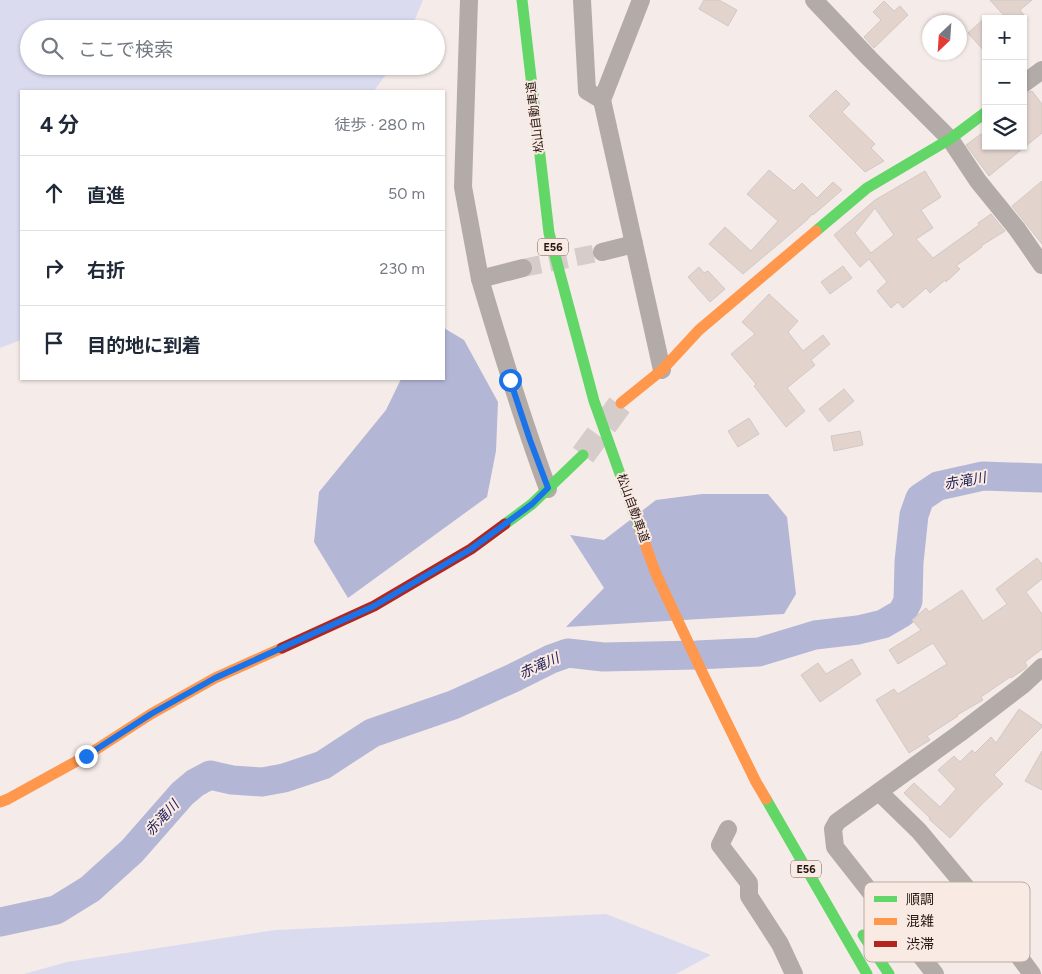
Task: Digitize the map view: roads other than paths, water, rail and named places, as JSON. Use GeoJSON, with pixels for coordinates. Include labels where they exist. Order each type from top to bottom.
{"type":"FeatureCollection","features":[{"type":"Feature","properties":{"kind":"main road","name":"松山自動車道"},"geometry":{"type":"LineString","coordinates":[[522,0],[549,233],[594,401],[656,574],[703,674],[756,782],[866,974]]}},
{"type":"Feature","properties":{"kind":"main road"},"geometry":{"type":"LineString","coordinates":[[621,403],[662,370],[700,330],[867,188],[950,139],[982,115]]}},
{"type":"Feature","properties":{"kind":"main road"},"geometry":{"type":"LineString","coordinates":[[0,802],[86,756],[151,714],[215,678],[374,606],[471,549],[532,504],[583,455]]}},
{"type":"Feature","properties":{"kind":"main road"},"geometry":{"type":"LineString","coordinates":[[747,764],[822,874]]}},
{"type":"Feature","properties":{"kind":"main road"},"geometry":{"type":"LineString","coordinates":[[856,924],[864,936]]}},
{"type":"Feature","properties":{"kind":"main road"},"geometry":{"type":"LineString","coordinates":[[881,962],[889,974]]}},
{"type":"Feature","properties":{"kind":"street"},"geometry":{"type":"LineString","coordinates":[[469,0],[464,187],[480,278],[510,380],[548,488]]}},
{"type":"Feature","properties":{"kind":"street"},"geometry":{"type":"LineString","coordinates":[[582,0],[587,91],[602,100]]}},
{"type":"Feature","properties":{"kind":"street"},"geometry":{"type":"LineString","coordinates":[[642,0],[602,100],[662,370]]}},
{"type":"Feature","properties":{"kind":"street"},"geometry":{"type":"LineString","coordinates":[[814,0],[950,139],[978,181],[1017,229],[1042,265]]}},
{"type":"Feature","properties":{"kind":"street"},"geometry":{"type":"LineString","coordinates":[[1027,81],[1042,70]]}},
{"type":"Feature","properties":{"kind":"street"},"geometry":{"type":"LineString","coordinates":[[602,252],[634,244]]}},
{"type":"Feature","properties":{"kind":"street"},"geometry":{"type":"LineString","coordinates":[[480,278],[523,268]]}},
{"type":"Feature","properties":{"kind":"street"},"geometry":{"type":"LineString","coordinates":[[864,884],[835,847],[832,829],[837,822],[960,733],[1024,684],[1042,667]]}},
{"type":"Feature","properties":{"kind":"street"},"geometry":{"type":"LineString","coordinates":[[879,792],[925,838],[962,882]]}},
{"type":"Feature","properties":{"kind":"street"},"geometry":{"type":"LineString","coordinates":[[728,828],[720,845],[749,883],[749,896],[780,944],[794,974]]}},
{"type":"Feature","properties":{"kind":"street"},"geometry":{"type":"LineString","coordinates":[[926,962],[935,974]]}},
{"type":"Feature","properties":{"kind":"street"},"geometry":{"type":"LineString","coordinates":[[1023,962],[1032,974]]}},
{"type":"Feature","properties":{"kind":"waterway","name":"赤滝川"},"geometry":{"type":"LineString","coordinates":[[0,922],[56,910],[90,889],[132,851],[182,794],[195,783],[210,775],[232,780],[262,782],[284,778],[323,765],[372,733],[453,705],[551,659],[568,653],[603,657],[759,652],[815,635],[858,630],[883,624],[902,613],[908,601],[909,562],[914,515],[920,498],[938,486],[983,476],[1042,478]]}},
{"type":"Feature","properties":{"kind":"tunnel"},"geometry":{"type":"LineString","coordinates":[[523,268],[602,252]]}},
{"type":"Feature","properties":{"kind":"tunnel"},"geometry":{"type":"LineString","coordinates":[[583,455],[621,403]]}}]}
